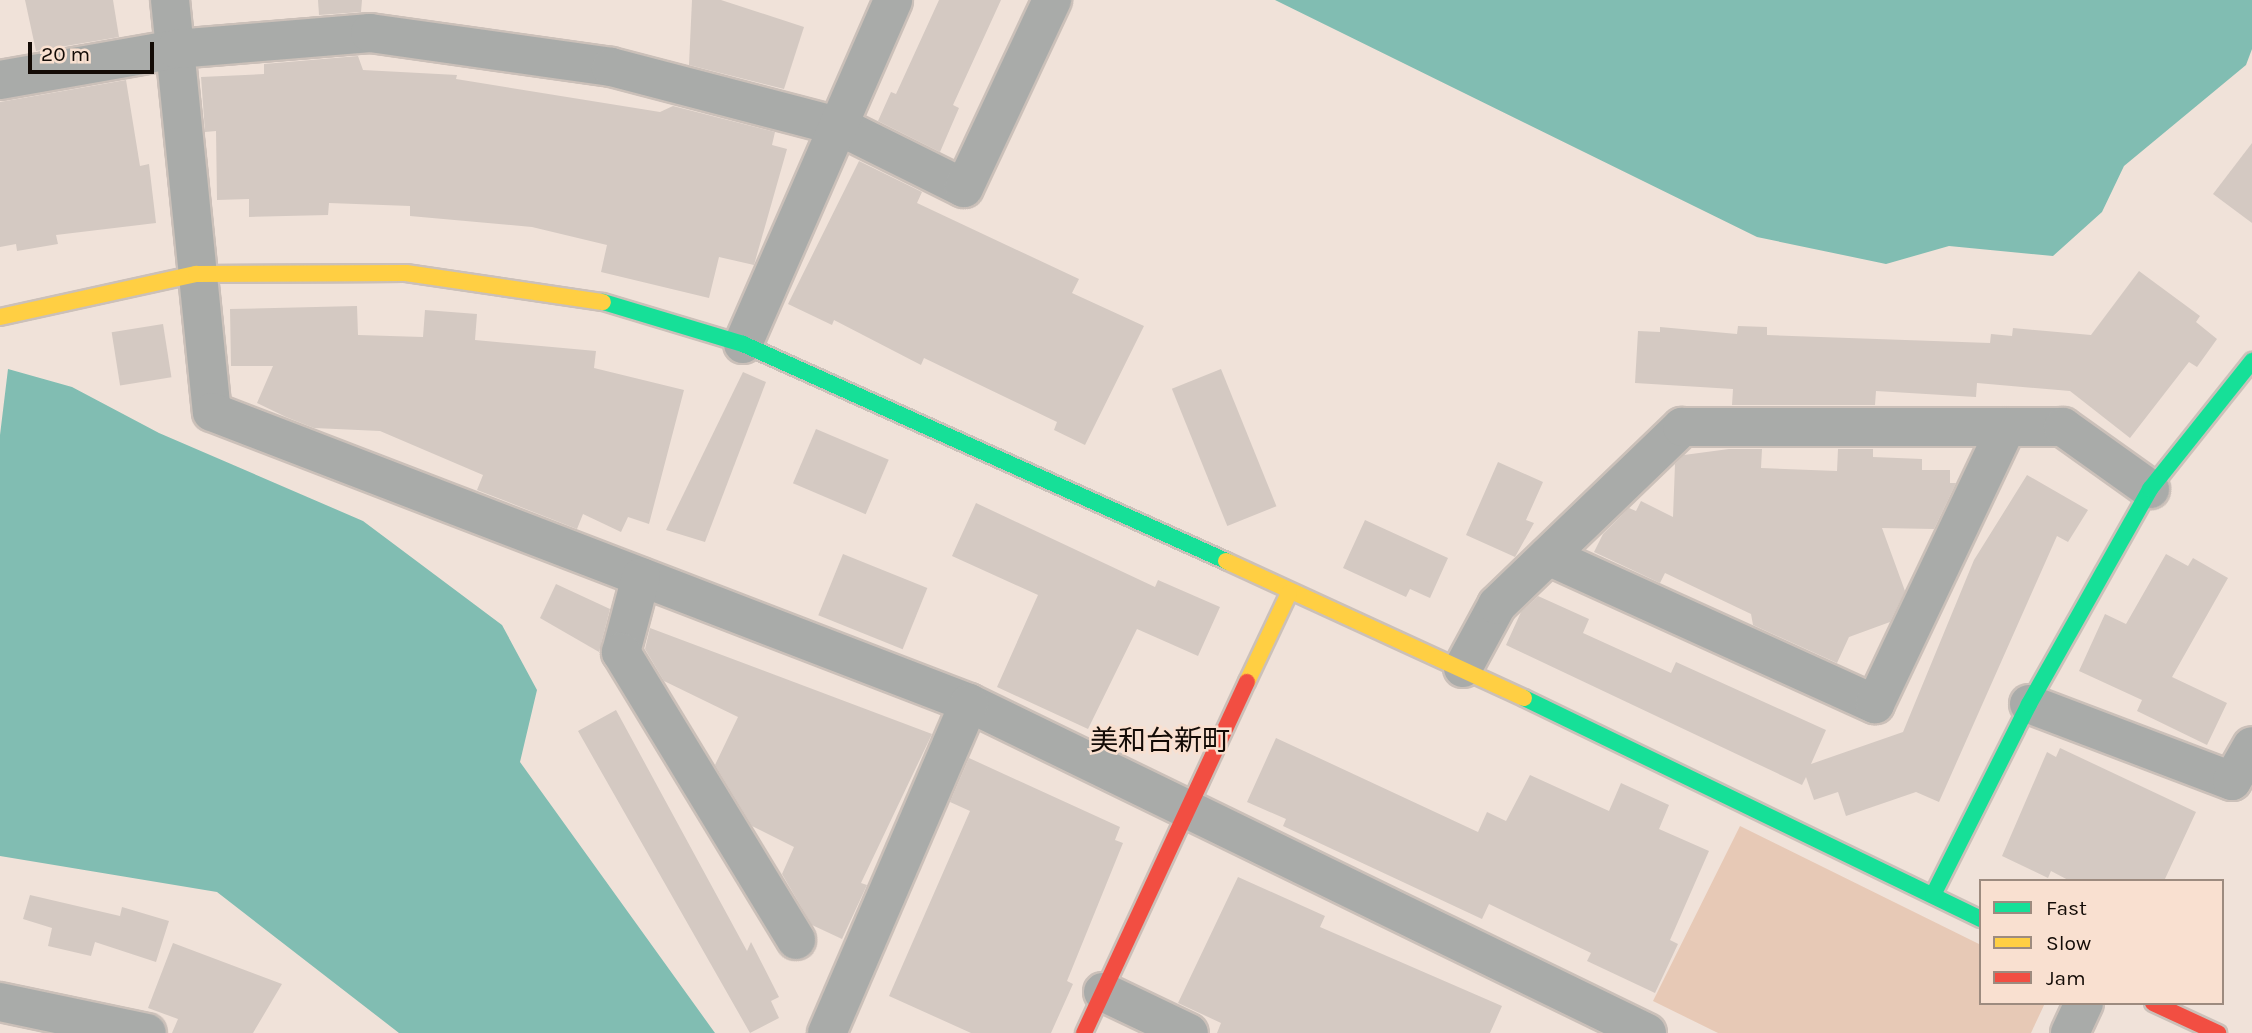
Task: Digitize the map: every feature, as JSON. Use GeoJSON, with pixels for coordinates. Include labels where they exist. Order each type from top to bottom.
{"type":"FeatureCollection","features":[{"type":"Feature","properties":{"kind":"street"},"geometry":{"type":"LineString","coordinates":[[170,0],[212,412],[969,703],[1647,1033]]}},
{"type":"Feature","properties":{"kind":"street"},"geometry":{"type":"LineString","coordinates":[[743,344],[841,127],[893,0]]}},
{"type":"Feature","properties":{"kind":"street"},"geometry":{"type":"LineString","coordinates":[[0,80],[176,49],[370,33],[611,67],[841,127],[964,188],[1052,0]]}},
{"type":"Feature","properties":{"kind":"street"},"geometry":{"type":"LineString","coordinates":[[0,317],[196,274],[406,273],[578,294],[743,344],[1289,593],[1463,668],[1979,918]]}},
{"type":"Feature","properties":{"kind":"street"},"geometry":{"type":"LineString","coordinates":[[1933,895],[2029,704],[2150,489],[2252,361]]}},
{"type":"Feature","properties":{"kind":"street"},"geometry":{"type":"LineString","coordinates":[[1463,668],[1497,606],[1682,427],[2063,427],[2150,489]]}},
{"type":"Feature","properties":{"kind":"street"},"geometry":{"type":"LineString","coordinates":[[1548,556],[1875,704],[2006,428]]}},
{"type":"Feature","properties":{"kind":"street"},"geometry":{"type":"LineString","coordinates":[[641,577],[621,652],[796,940]]}},
{"type":"Feature","properties":{"kind":"street"},"geometry":{"type":"LineString","coordinates":[[1084,1033],[1289,593]]}},
{"type":"Feature","properties":{"kind":"street"},"geometry":{"type":"LineString","coordinates":[[827,1033],[969,703]]}},
{"type":"Feature","properties":{"kind":"street"},"geometry":{"type":"LineString","coordinates":[[2029,704],[2232,781],[2252,746]]}},
{"type":"Feature","properties":{"kind":"street"},"geometry":{"type":"LineString","coordinates":[[1103,992],[1189,1033]]}},
{"type":"Feature","properties":{"kind":"street"},"geometry":{"type":"LineString","coordinates":[[0,1002],[147,1033]]}},
{"type":"Feature","properties":{"kind":"street"},"geometry":{"type":"LineString","coordinates":[[2070,1033],[2083,1005]]}},
{"type":"Feature","properties":{"kind":"street"},"geometry":{"type":"LineString","coordinates":[[2157,1005],[2218,1033]]}},
{"type":"Feature","properties":{"kind":"shaded area"},"geometry":{"type":"Polygon","coordinates":[[[1740,826],[1979,944],[1979,1005],[2044,1005],[2031,1033],[1718,1033],[1653,1001],[1740,826]]]}},
{"type":"Feature","properties":{"kind":"water"},"geometry":{"type":"Polygon","coordinates":[[[1275,0],[2252,0],[2252,49],[2246,65],[2124,166],[2102,212],[2053,256],[1949,246],[1886,264],[1757,237],[1275,0]]]}},
{"type":"Feature","properties":{"kind":"water"},"geometry":{"type":"Polygon","coordinates":[[[8,369],[72,387],[159,433],[363,521],[502,625],[537,690],[520,762],[715,1033],[399,1033],[217,892],[0,856],[0,435],[8,369]]]}},
{"type":"Feature","properties":{"kind":"building"},"geometry":{"type":"Polygon","coordinates":[[[25,0],[113,0],[119,37],[36,51],[25,0]]]}},
{"type":"Feature","properties":{"kind":"building"},"geometry":{"type":"Polygon","coordinates":[[[318,0],[362,0],[361,12],[319,15],[318,0]]]}},
{"type":"Feature","properties":{"kind":"building"},"geometry":{"type":"Polygon","coordinates":[[[692,0],[721,0],[804,27],[784,89],[689,65],[692,0]]]}},
{"type":"Feature","properties":{"kind":"building"},"geometry":{"type":"Polygon","coordinates":[[[939,0],[1001,0],[953,105],[959,108],[940,152],[878,121],[891,92],[896,94],[939,0]]]}},
{"type":"Feature","properties":{"kind":"building"},"geometry":{"type":"Polygon","coordinates":[[[358,56],[363,70],[457,75],[456,79],[660,112],[673,106],[775,132],[772,145],[787,149],[754,265],[719,257],[709,298],[601,272],[607,245],[532,227],[410,216],[410,206],[329,203],[328,215],[249,217],[249,199],[217,200],[216,131],[205,132],[201,77],[264,74],[264,64],[358,56]]]}},
{"type":"Feature","properties":{"kind":"building"},"geometry":{"type":"Polygon","coordinates":[[[126,80],[140,166],[149,164],[156,223],[56,235],[58,244],[17,251],[16,244],[0,247],[0,102],[126,80]]]}},
{"type":"Feature","properties":{"kind":"building"},"geometry":{"type":"Polygon","coordinates":[[[2252,143],[2252,223],[2213,194],[2252,143]]]}},
{"type":"Feature","properties":{"kind":"building"},"geometry":{"type":"Polygon","coordinates":[[[859,161],[922,192],[917,203],[1079,279],[1072,293],[1144,326],[1085,445],[1054,430],[1057,422],[924,358],[921,365],[834,320],[832,325],[788,304],[859,161]]]}},
{"type":"Feature","properties":{"kind":"building"},"geometry":{"type":"Polygon","coordinates":[[[2139,271],[2200,316],[2196,322],[2217,339],[2197,367],[2189,362],[2130,438],[2070,391],[1977,383],[1976,397],[1876,391],[1875,405],[1732,405],[1733,389],[1635,383],[1638,331],[1660,332],[1660,327],[1737,334],[1738,326],[1767,327],[1767,335],[1990,343],[1991,334],[2012,336],[2013,328],[2091,335],[2139,271]]]}},
{"type":"Feature","properties":{"kind":"building"},"geometry":{"type":"Polygon","coordinates":[[[357,306],[358,335],[423,337],[425,310],[477,314],[475,340],[596,351],[594,368],[684,390],[649,524],[628,517],[621,532],[583,514],[577,529],[477,490],[483,475],[380,431],[314,428],[286,417],[257,403],[273,366],[231,366],[230,309],[357,306]]]}},
{"type":"Feature","properties":{"kind":"building"},"geometry":{"type":"Polygon","coordinates":[[[163,324],[171,377],[120,385],[112,332],[163,324]]]}},
{"type":"Feature","properties":{"kind":"building"},"geometry":{"type":"Polygon","coordinates":[[[1221,369],[1276,506],[1227,526],[1172,389],[1221,369]]]}},
{"type":"Feature","properties":{"kind":"building"},"geometry":{"type":"Polygon","coordinates":[[[743,372],[766,382],[705,542],[666,530],[743,372]]]}},
{"type":"Feature","properties":{"kind":"building"},"geometry":{"type":"Polygon","coordinates":[[[816,429],[889,460],[866,514],[793,483],[816,429]]]}},
{"type":"Feature","properties":{"kind":"building"},"geometry":{"type":"Polygon","coordinates":[[[1729,449],[1762,449],[1761,468],[1837,471],[1838,449],[1873,449],[1873,457],[1922,459],[1922,470],[1950,470],[1950,483],[1956,483],[1934,529],[1882,528],[1905,591],[1890,622],[1849,637],[1837,663],[1753,625],[1751,614],[1665,573],[1660,583],[1594,552],[1603,534],[1629,508],[1636,511],[1641,501],[1673,517],[1675,464],[1684,455],[1729,449]]]}},
{"type":"Feature","properties":{"kind":"building"},"geometry":{"type":"Polygon","coordinates":[[[1498,462],[1543,482],[1526,520],[1534,523],[1515,557],[1466,535],[1498,462]]]}},
{"type":"Feature","properties":{"kind":"building"},"geometry":{"type":"Polygon","coordinates":[[[2027,475],[2088,510],[2068,542],[2057,536],[1939,802],[1916,792],[1846,816],[1838,792],[1814,800],[1806,777],[1802,785],[1506,645],[1521,612],[1538,596],[1589,619],[1583,633],[1671,673],[1676,662],[1826,730],[1811,764],[1903,732],[1974,560],[2027,475]]]}},
{"type":"Feature","properties":{"kind":"building"},"geometry":{"type":"Polygon","coordinates":[[[976,503],[1155,587],[1158,580],[1220,607],[1198,656],[1137,629],[1088,729],[997,687],[1038,595],[952,556],[976,503]]]}},
{"type":"Feature","properties":{"kind":"building"},"geometry":{"type":"Polygon","coordinates":[[[1365,520],[1448,558],[1430,598],[1410,589],[1406,597],[1343,568],[1365,520]]]}},
{"type":"Feature","properties":{"kind":"building"},"geometry":{"type":"Polygon","coordinates":[[[843,554],[927,588],[903,649],[818,615],[843,554]]]}},
{"type":"Feature","properties":{"kind":"building"},"geometry":{"type":"Polygon","coordinates":[[[2166,554],[2188,566],[2193,558],[2228,578],[2172,677],[2227,703],[2207,745],[2137,711],[2142,700],[2079,671],[2105,614],[2126,624],[2166,554]]]}},
{"type":"Feature","properties":{"kind":"building"},"geometry":{"type":"Polygon","coordinates":[[[556,584],[610,609],[599,652],[540,618],[556,584]]]}},
{"type":"Feature","properties":{"kind":"building"},"geometry":{"type":"Polygon","coordinates":[[[650,628],[932,734],[861,883],[867,885],[842,939],[812,925],[782,874],[794,847],[752,826],[715,765],[738,717],[664,681],[645,649],[650,628]]]}},
{"type":"Feature","properties":{"kind":"building"},"geometry":{"type":"Polygon","coordinates":[[[616,710],[747,951],[751,942],[779,997],[771,1001],[779,1018],[750,1033],[578,731],[616,710]]]}},
{"type":"Feature","properties":{"kind":"building"},"geometry":{"type":"Polygon","coordinates":[[[1276,738],[1478,832],[1487,812],[1506,821],[1530,775],[1609,811],[1621,783],[1669,805],[1659,829],[1709,851],[1670,940],[1678,944],[1655,993],[1587,961],[1591,953],[1489,904],[1482,919],[1283,826],[1286,819],[1247,802],[1276,738]]]}},
{"type":"Feature","properties":{"kind":"building"},"geometry":{"type":"Polygon","coordinates":[[[2060,748],[2196,812],[2165,879],[2066,879],[2051,871],[2048,878],[2002,856],[2047,752],[2056,757],[2060,748]]]}},
{"type":"Feature","properties":{"kind":"building"},"geometry":{"type":"Polygon","coordinates":[[[969,758],[1120,827],[1115,840],[1123,843],[1067,981],[1073,984],[1051,1033],[971,1033],[889,996],[970,811],[950,802],[969,758]]]}},
{"type":"Feature","properties":{"kind":"building"},"geometry":{"type":"Polygon","coordinates":[[[1238,877],[1325,916],[1320,927],[1502,1006],[1490,1033],[1217,1033],[1221,1023],[1178,1003],[1238,877]]]}},
{"type":"Feature","properties":{"kind":"building"},"geometry":{"type":"Polygon","coordinates":[[[30,895],[120,916],[122,907],[169,921],[156,962],[95,942],[91,956],[48,946],[52,928],[23,919],[30,895]]]}},
{"type":"Feature","properties":{"kind":"building"},"geometry":{"type":"Polygon","coordinates":[[[173,943],[282,984],[253,1033],[172,1033],[178,1019],[148,1008],[173,943]]]}},
{"type":"Feature","properties":{"kind":"traffic: fast"},"geometry":{"type":"LineString","coordinates":[[603,302],[743,344],[1226,561]]}},
{"type":"Feature","properties":{"kind":"traffic: fast"},"geometry":{"type":"LineString","coordinates":[[1933,895],[2029,704],[2150,489],[2252,361]]}},
{"type":"Feature","properties":{"kind":"traffic: fast"},"geometry":{"type":"LineString","coordinates":[[1524,698],[1979,918]]}},
{"type":"Feature","properties":{"kind":"traffic: slow"},"geometry":{"type":"LineString","coordinates":[[0,317],[196,274],[406,273],[603,302]]}},
{"type":"Feature","properties":{"kind":"traffic: slow"},"geometry":{"type":"LineString","coordinates":[[1226,561],[1524,698]]}},
{"type":"Feature","properties":{"kind":"traffic: slow"},"geometry":{"type":"LineString","coordinates":[[1247,682],[1289,593]]}},
{"type":"Feature","properties":{"kind":"traffic: jam"},"geometry":{"type":"LineString","coordinates":[[1084,1033],[1247,682]]}},
{"type":"Feature","properties":{"kind":"traffic: jam"},"geometry":{"type":"LineString","coordinates":[[2157,1005],[2218,1033]]}},
{"type":"Feature","properties":{"kind":"district","name":"美和台新町"},"geometry":{"type":"Point","coordinates":[1160,741]}}]}
